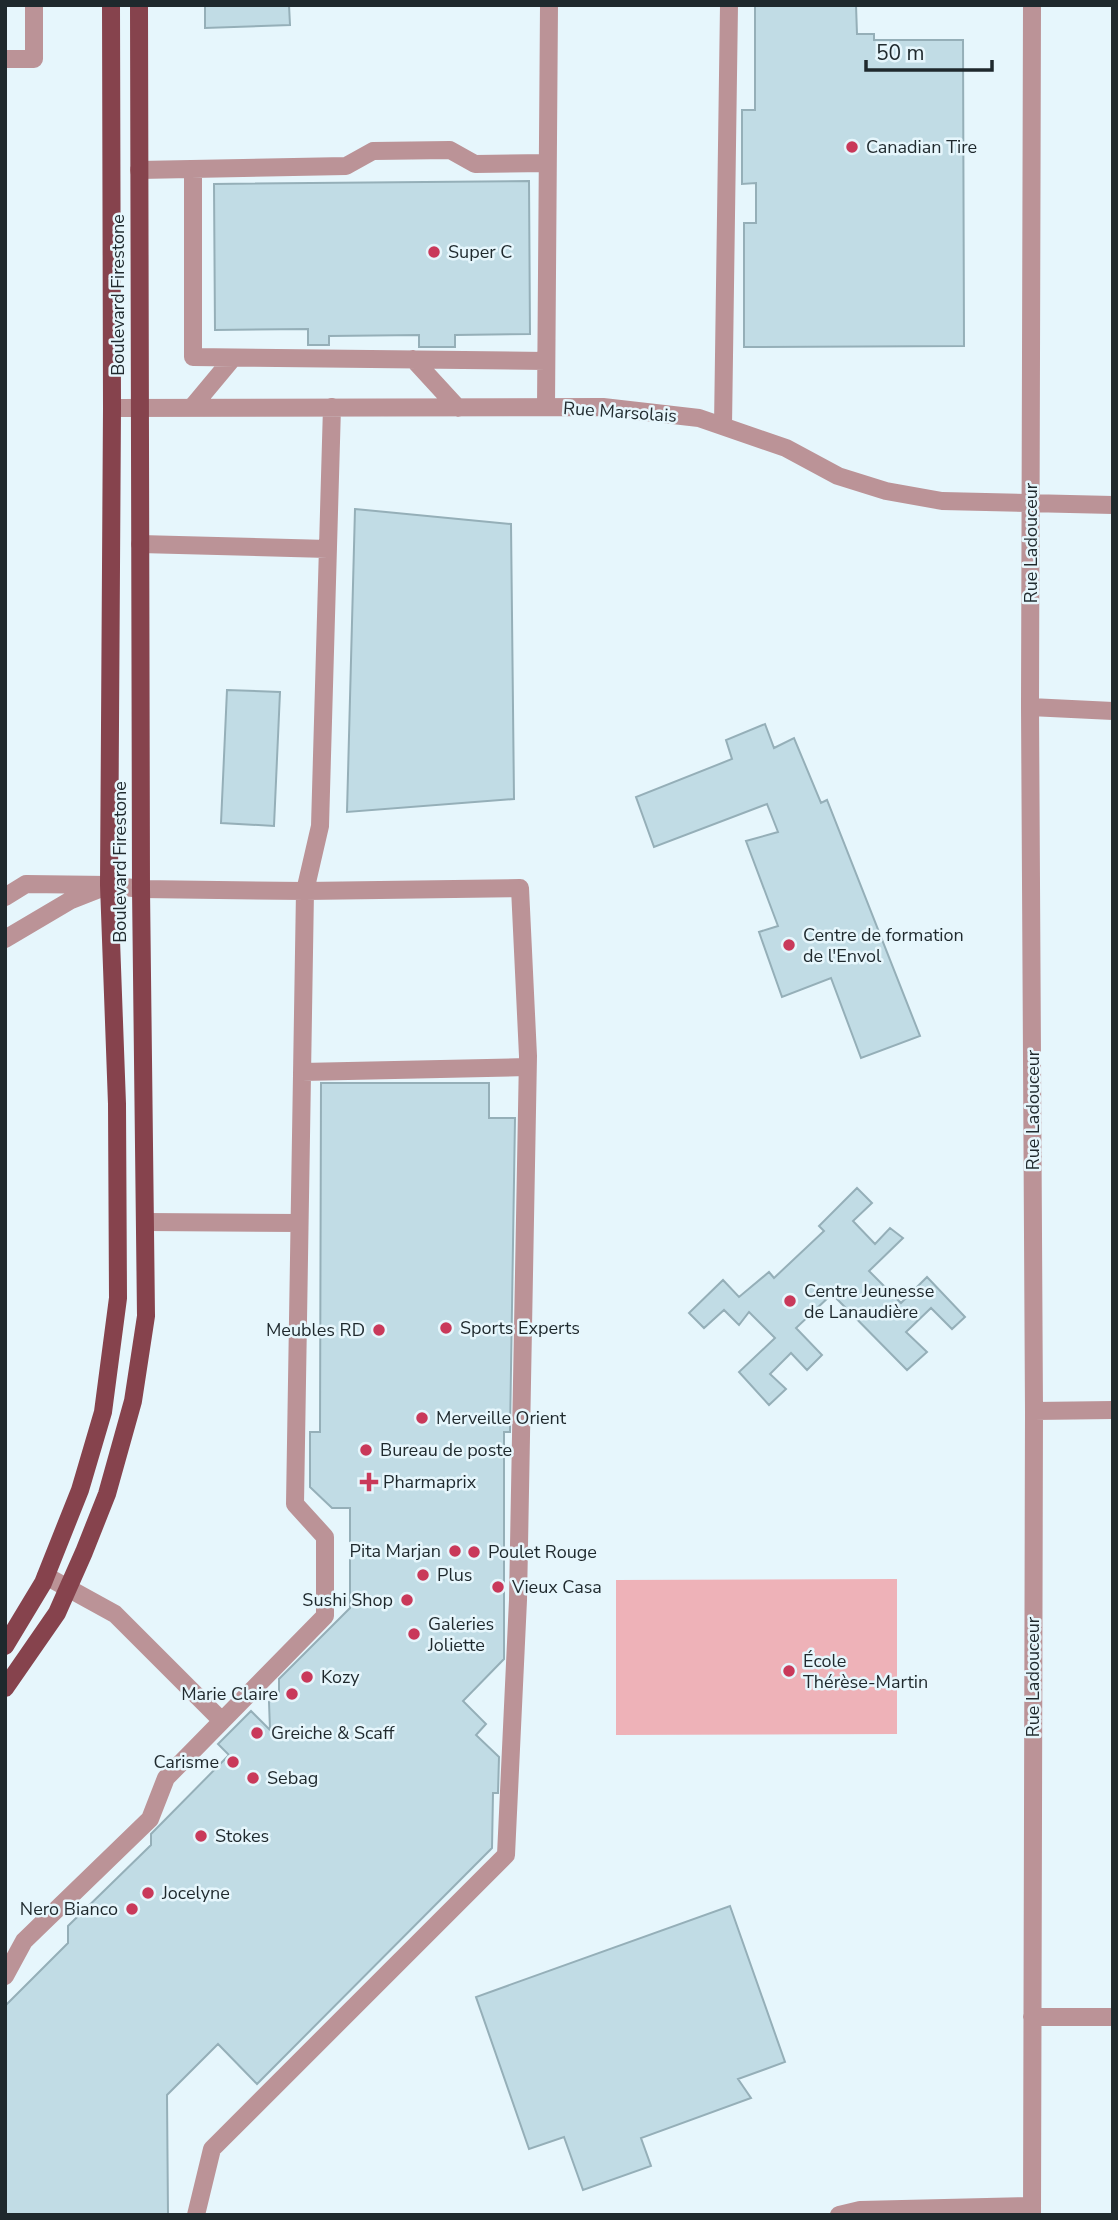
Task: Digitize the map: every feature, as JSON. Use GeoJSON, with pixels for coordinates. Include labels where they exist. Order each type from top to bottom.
{"type":"FeatureCollection","features":[{"type":"Feature","properties":{"kind":"main road","name":"Boulevard Firestone"},"geometry":{"type":"LineString","coordinates":[[5,1646],[46,1576],[80,1490],[103,1412],[118,1298],[117,1116],[109,885],[111,5]]}},
{"type":"Feature","properties":{"kind":"main road","name":"Boulevard Firestone"},"geometry":{"type":"LineString","coordinates":[[5,1688],[57,1613],[107,1494],[134,1401],[146,1316],[141,889],[139,5]]}},
{"type":"Feature","properties":{"kind":"street"},"geometry":{"type":"LineString","coordinates":[[5,59],[34,59],[34,5]]}},
{"type":"Feature","properties":{"kind":"street"},"geometry":{"type":"LineString","coordinates":[[546,407],[549,5]]}},
{"type":"Feature","properties":{"kind":"street"},"geometry":{"type":"LineString","coordinates":[[723,426],[729,5]]}},
{"type":"Feature","properties":{"kind":"street","name":"Rue Ladouceur"},"geometry":{"type":"LineString","coordinates":[[1032,5],[1032,2211]]}},
{"type":"Feature","properties":{"kind":"street"},"geometry":{"type":"LineString","coordinates":[[139,170],[346,166],[373,151],[450,150],[475,164],[548,163]]}},
{"type":"Feature","properties":{"kind":"street"},"geometry":{"type":"LineString","coordinates":[[193,169],[193,357],[546,361]]}},
{"type":"Feature","properties":{"kind":"street"},"geometry":{"type":"LineString","coordinates":[[192,407],[233,358]]}},
{"type":"Feature","properties":{"kind":"street"},"geometry":{"type":"LineString","coordinates":[[413,359],[458,408]]}},
{"type":"Feature","properties":{"kind":"street"},"geometry":{"type":"LineString","coordinates":[[7,1966],[24,1941],[150,1819],[166,1778],[325,1616],[325,1537],[295,1504],[305,891],[320,826],[332,407]]}},
{"type":"Feature","properties":{"kind":"street","name":"Rue Marsolais"},"geometry":{"type":"LineString","coordinates":[[112,408],[603,407],[699,418],[786,448],[838,475],[886,491],[942,500],[1113,505]]}},
{"type":"Feature","properties":{"kind":"street"},"geometry":{"type":"LineString","coordinates":[[140,544],[328,548]]}},
{"type":"Feature","properties":{"kind":"street"},"geometry":{"type":"LineString","coordinates":[[1030,707],[1113,711]]}},
{"type":"Feature","properties":{"kind":"street"},"geometry":{"type":"LineString","coordinates":[[5,897],[26,884],[109,885],[141,889],[305,891],[520,888],[527,1067],[518,1600],[506,1855],[212,2149],[196,2215]]}},
{"type":"Feature","properties":{"kind":"street"},"geometry":{"type":"LineString","coordinates":[[5,939],[71,900],[109,885]]}},
{"type":"Feature","properties":{"kind":"street"},"geometry":{"type":"LineString","coordinates":[[302,1072],[527,1067]]}},
{"type":"Feature","properties":{"kind":"street"},"geometry":{"type":"LineString","coordinates":[[146,1222],[299,1223]]}},
{"type":"Feature","properties":{"kind":"street"},"geometry":{"type":"LineString","coordinates":[[1034,1411],[1113,1410]]}},
{"type":"Feature","properties":{"kind":"street"},"geometry":{"type":"LineString","coordinates":[[46,1576],[115,1614],[222,1721]]}},
{"type":"Feature","properties":{"kind":"street"},"geometry":{"type":"LineString","coordinates":[[1032,2017],[1113,2017]]}},
{"type":"Feature","properties":{"kind":"street"},"geometry":{"type":"LineString","coordinates":[[846,2214],[860,2210],[1032,2211]]}},
{"type":"Feature","properties":{"kind":"shaded area"},"geometry":{"type":"Polygon","coordinates":[[[897,1579],[897,1734],[616,1735],[616,1580],[897,1579]]]}},
{"type":"Feature","properties":{"kind":"building"},"geometry":{"type":"Polygon","coordinates":[[[205,5],[289,5],[290,25],[205,28],[205,5]]]}},
{"type":"Feature","properties":{"kind":"building","name":"Canadian Tire"},"geometry":{"type":"Polygon","coordinates":[[[755,5],[856,5],[857,34],[874,34],[874,40],[963,40],[964,346],[744,347],[744,223],[756,223],[756,183],[742,184],[742,110],[755,110],[755,5]]]}},
{"type":"Feature","properties":{"kind":"building"},"geometry":{"type":"Polygon","coordinates":[[[529,181],[530,334],[455,335],[455,347],[419,347],[419,335],[329,336],[329,345],[308,345],[308,329],[215,330],[214,184],[529,181]]]}},
{"type":"Feature","properties":{"kind":"building"},"geometry":{"type":"Polygon","coordinates":[[[355,509],[511,524],[514,799],[347,812],[355,509]]]}},
{"type":"Feature","properties":{"kind":"building"},"geometry":{"type":"Polygon","coordinates":[[[227,690],[280,692],[274,826],[221,823],[227,690]]]}},
{"type":"Feature","properties":{"kind":"building"},"geometry":{"type":"Polygon","coordinates":[[[765,724],[774,748],[794,738],[821,803],[827,800],[920,1036],[861,1058],[831,978],[782,997],[759,932],[778,926],[746,841],[778,832],[767,804],[654,847],[636,797],[732,759],[726,740],[765,724]]]}},
{"type":"Feature","properties":{"kind":"building","name":"Galeries Joliette"},"geometry":{"type":"Polygon","coordinates":[[[321,1083],[489,1083],[489,1118],[515,1118],[510,1432],[504,1432],[504,1659],[463,1701],[486,1724],[476,1735],[499,1757],[498,1793],[493,1793],[492,1848],[257,2084],[218,2044],[167,2095],[168,2215],[5,2215],[5,2006],[68,1943],[68,1926],[151,1845],[151,1834],[229,1755],[218,1744],[251,1711],[270,1730],[269,1702],[279,1692],[279,1679],[350,1608],[350,1508],[332,1508],[310,1487],[310,1432],[320,1432],[321,1083]]]}},
{"type":"Feature","properties":{"kind":"building"},"geometry":{"type":"Polygon","coordinates":[[[857,1188],[872,1203],[853,1221],[875,1244],[890,1228],[903,1238],[869,1271],[901,1303],[927,1277],[965,1317],[952,1329],[931,1308],[906,1332],[927,1352],[907,1370],[832,1294],[796,1328],[822,1355],[807,1370],[791,1353],[770,1374],[786,1389],[769,1405],[739,1372],[775,1338],[749,1312],[739,1325],[724,1310],[704,1328],[689,1313],[723,1280],[739,1297],[769,1272],[774,1278],[824,1231],[819,1226],[857,1188]]]}},
{"type":"Feature","properties":{"kind":"building"},"geometry":{"type":"Polygon","coordinates":[[[730,1906],[785,2062],[738,2079],[751,2098],[641,2138],[651,2166],[583,2190],[564,2137],[529,2149],[476,1997],[730,1906]]]}},
{"type":"Feature","properties":{"kind":"place","name":"Canadian Tire"},"geometry":{"type":"Point","coordinates":[852,147]}},
{"type":"Feature","properties":{"kind":"place","name":"Super C"},"geometry":{"type":"Point","coordinates":[434,252]}},
{"type":"Feature","properties":{"kind":"place","name":"Centre de formation de l'Envol"},"geometry":{"type":"Point","coordinates":[789,945]}},
{"type":"Feature","properties":{"kind":"place","name":"Centre Jeunesse de Lanaudière"},"geometry":{"type":"Point","coordinates":[790,1301]}},
{"type":"Feature","properties":{"kind":"place","name":"Sports Experts"},"geometry":{"type":"Point","coordinates":[446,1328]}},
{"type":"Feature","properties":{"kind":"place","name":"Meubles RD"},"geometry":{"type":"Point","coordinates":[379,1330]}},
{"type":"Feature","properties":{"kind":"place","name":"Merveille Orient"},"geometry":{"type":"Point","coordinates":[422,1418]}},
{"type":"Feature","properties":{"kind":"place","name":"Bureau de poste"},"geometry":{"type":"Point","coordinates":[366,1450]}},
{"type":"Feature","properties":{"kind":"place","name":"Pharmaprix"},"geometry":{"type":"Point","coordinates":[369,1482]}},
{"type":"Feature","properties":{"kind":"place","name":"Pita Marjan"},"geometry":{"type":"Point","coordinates":[455,1551]}},
{"type":"Feature","properties":{"kind":"place","name":"Poulet Rouge"},"geometry":{"type":"Point","coordinates":[474,1552]}},
{"type":"Feature","properties":{"kind":"place","name":"Plus"},"geometry":{"type":"Point","coordinates":[423,1575]}},
{"type":"Feature","properties":{"kind":"place","name":"Vieux Casa"},"geometry":{"type":"Point","coordinates":[498,1587]}},
{"type":"Feature","properties":{"kind":"place","name":"Sushi Shop"},"geometry":{"type":"Point","coordinates":[407,1600]}},
{"type":"Feature","properties":{"kind":"place","name":"Galeries Joliette"},"geometry":{"type":"Point","coordinates":[414,1634]}},
{"type":"Feature","properties":{"kind":"place","name":"École Thérèse-Martin"},"geometry":{"type":"Point","coordinates":[789,1671]}},
{"type":"Feature","properties":{"kind":"place","name":"Kozy"},"geometry":{"type":"Point","coordinates":[307,1677]}},
{"type":"Feature","properties":{"kind":"place","name":"Marie Claire"},"geometry":{"type":"Point","coordinates":[292,1694]}},
{"type":"Feature","properties":{"kind":"place","name":"Greiche & Scaff"},"geometry":{"type":"Point","coordinates":[257,1733]}},
{"type":"Feature","properties":{"kind":"place","name":"Carisme"},"geometry":{"type":"Point","coordinates":[233,1762]}},
{"type":"Feature","properties":{"kind":"place","name":"Sebag"},"geometry":{"type":"Point","coordinates":[253,1778]}},
{"type":"Feature","properties":{"kind":"place","name":"Stokes"},"geometry":{"type":"Point","coordinates":[201,1836]}},
{"type":"Feature","properties":{"kind":"place","name":"Jocelyne"},"geometry":{"type":"Point","coordinates":[148,1893]}},
{"type":"Feature","properties":{"kind":"place","name":"Nero Bianco"},"geometry":{"type":"Point","coordinates":[132,1909]}}]}
